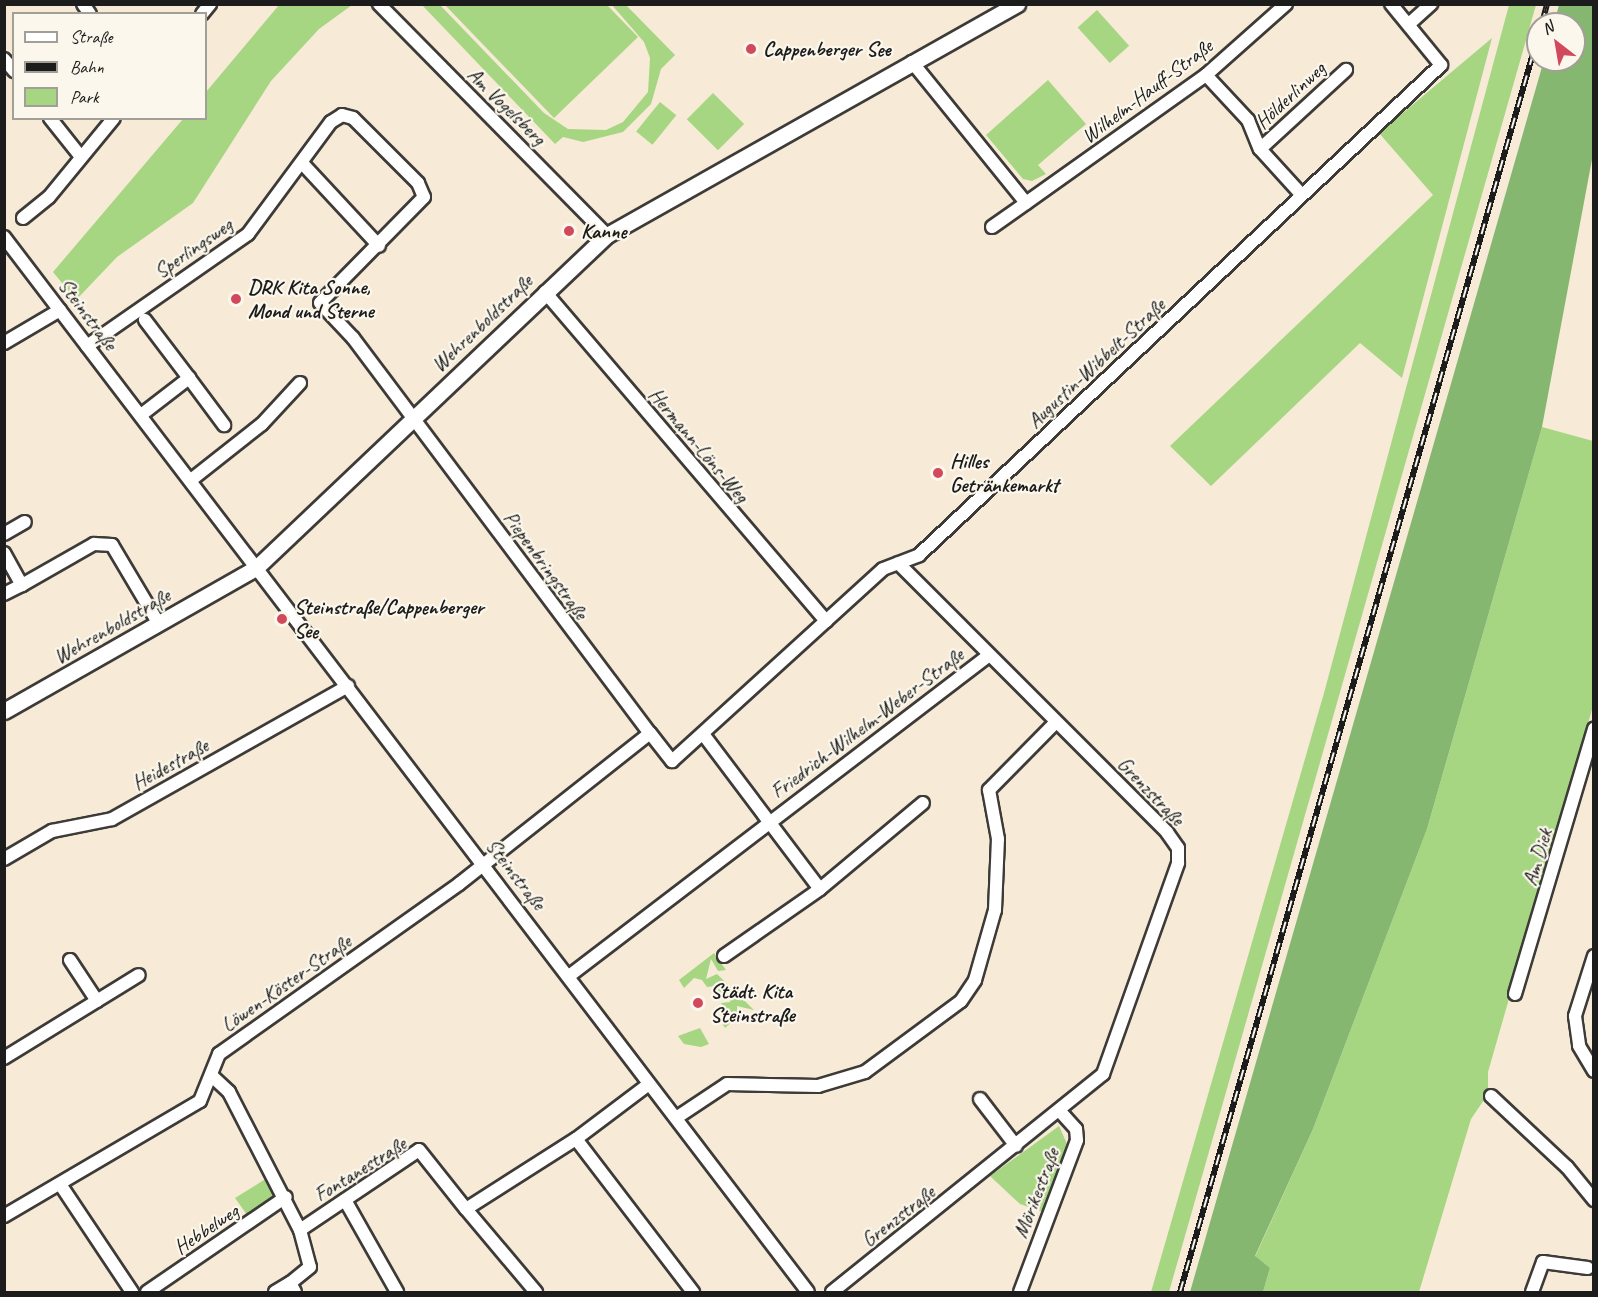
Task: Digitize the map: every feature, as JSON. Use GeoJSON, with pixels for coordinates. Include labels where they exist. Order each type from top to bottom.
{"type":"FeatureCollection","features":[{"type":"Feature","properties":{"kind":"street","name":"Am Vogelsberg"},"geometry":{"type":"LineString","coordinates":[[379,4],[607,235]]}},
{"type":"Feature","properties":{"kind":"street","name":"Wehrenboldstraße"},"geometry":{"type":"LineString","coordinates":[[4,711],[257,567],[607,235],[1017,4]]}},
{"type":"Feature","properties":{"kind":"street","name":"Wilhelm-Hauff-Straße"},"geometry":{"type":"LineString","coordinates":[[992,227],[1206,75],[1286,4]]}},
{"type":"Feature","properties":{"kind":"street","name":"Augustin-Wibbelt-Straße"},"geometry":{"type":"LineString","coordinates":[[650,733],[672,761],[883,569],[919,555],[998,484],[1301,194],[1441,64],[1391,4]]}},
{"type":"Feature","properties":{"kind":"street"},"geometry":{"type":"LineString","coordinates":[[1409,24],[1431,4]]}},
{"type":"Feature","properties":{"kind":"street"},"geometry":{"type":"LineString","coordinates":[[912,62],[1026,203]]}},
{"type":"Feature","properties":{"kind":"street","name":"Hölderlinweg"},"geometry":{"type":"LineString","coordinates":[[1260,150],[1346,70]]}},
{"type":"Feature","properties":{"kind":"street","name":"Hölderlinweg"},"geometry":{"type":"LineString","coordinates":[[1206,75],[1248,120],[1260,150],[1301,194]]}},
{"type":"Feature","properties":{"kind":"street","name":"Sperlingsweg"},"geometry":{"type":"LineString","coordinates":[[87,346],[248,234],[331,122],[345,115],[418,183],[424,192],[422,204],[320,303],[413,419]]}},
{"type":"Feature","properties":{"kind":"street"},"geometry":{"type":"LineString","coordinates":[[52,120],[81,157]]}},
{"type":"Feature","properties":{"kind":"street"},"geometry":{"type":"LineString","coordinates":[[23,218],[49,197],[112,120]]}},
{"type":"Feature","properties":{"kind":"street"},"geometry":{"type":"LineString","coordinates":[[302,163],[379,246]]}},
{"type":"Feature","properties":{"kind":"street","name":"Steinstraße"},"geometry":{"type":"LineString","coordinates":[[4,237],[569,976],[808,1293]]}},
{"type":"Feature","properties":{"kind":"street","name":"Hermann-Löns-Weg"},"geometry":{"type":"LineString","coordinates":[[545,292],[826,621]]}},
{"type":"Feature","properties":{"kind":"street"},"geometry":{"type":"LineString","coordinates":[[4,343],[60,310]]}},
{"type":"Feature","properties":{"kind":"street","name":"Steinstraße"},"geometry":{"type":"LineString","coordinates":[[145,320],[224,424]]}},
{"type":"Feature","properties":{"kind":"street"},"geometry":{"type":"LineString","coordinates":[[141,415],[189,378]]}},
{"type":"Feature","properties":{"kind":"street"},"geometry":{"type":"LineString","coordinates":[[190,480],[262,424],[300,383]]}},
{"type":"Feature","properties":{"kind":"street","name":"Piepenbringstraße"},"geometry":{"type":"LineString","coordinates":[[413,419],[650,733]]}},
{"type":"Feature","properties":{"kind":"street"},"geometry":{"type":"LineString","coordinates":[[4,534],[25,522]]}},
{"type":"Feature","properties":{"kind":"street"},"geometry":{"type":"LineString","coordinates":[[4,594],[94,544],[106,543],[117,549],[159,624]]}},
{"type":"Feature","properties":{"kind":"street"},"geometry":{"type":"LineString","coordinates":[[4,553],[22,585]]}},
{"type":"Feature","properties":{"kind":"street","name":"Grenzstraße"},"geometry":{"type":"LineString","coordinates":[[832,1293],[1096,1082],[1109,1064],[1178,848],[897,563]]}},
{"type":"Feature","properties":{"kind":"street","name":"Friedrich-Wilhelm-Weber-Straße"},"geometry":{"type":"LineString","coordinates":[[569,976],[988,656]]}},
{"type":"Feature","properties":{"kind":"street","name":"Heidestraße"},"geometry":{"type":"LineString","coordinates":[[4,859],[52,831],[112,819],[348,686]]}},
{"type":"Feature","properties":{"kind":"street"},"geometry":{"type":"LineString","coordinates":[[676,1118],[727,1084],[818,1086],[866,1072],[961,1001],[975,980],[995,910],[998,839],[989,790],[1055,723]]}},
{"type":"Feature","properties":{"kind":"street","name":"Am Diek"},"geometry":{"type":"LineString","coordinates":[[1515,994],[1593,729]]}},
{"type":"Feature","properties":{"kind":"street"},"geometry":{"type":"LineString","coordinates":[[483,864],[650,733]]}},
{"type":"Feature","properties":{"kind":"street"},"geometry":{"type":"LineString","coordinates":[[703,734],[770,821]]}},
{"type":"Feature","properties":{"kind":"street"},"geometry":{"type":"LineString","coordinates":[[724,956],[820,889],[923,803]]}},
{"type":"Feature","properties":{"kind":"street","name":"Friedrich-Wilhelm-Weber-Straße"},"geometry":{"type":"LineString","coordinates":[[770,821],[820,889]]}},
{"type":"Feature","properties":{"kind":"street","name":"Löwen-Köster-Straße"},"geometry":{"type":"LineString","coordinates":[[4,1216],[200,1101],[213,1077],[219,1054],[483,864]]}},
{"type":"Feature","properties":{"kind":"street"},"geometry":{"type":"LineString","coordinates":[[1593,956],[1575,1016],[1579,1046],[1593,1071]]}},
{"type":"Feature","properties":{"kind":"street"},"geometry":{"type":"LineString","coordinates":[[70,960],[97,1001]]}},
{"type":"Feature","properties":{"kind":"street"},"geometry":{"type":"LineString","coordinates":[[6,1055],[139,975]]}},
{"type":"Feature","properties":{"kind":"street"},"geometry":{"type":"LineString","coordinates":[[213,1077],[229,1092],[286,1197],[300,1230],[310,1267],[292,1288],[274,1293]]}},
{"type":"Feature","properties":{"kind":"street"},"geometry":{"type":"LineString","coordinates":[[536,1293],[466,1209],[576,1139],[649,1083]]}},
{"type":"Feature","properties":{"kind":"street"},"geometry":{"type":"LineString","coordinates":[[1491,1096],[1567,1167],[1593,1200]]}},
{"type":"Feature","properties":{"kind":"street"},"geometry":{"type":"LineString","coordinates":[[980,1099],[1016,1146]]}},
{"type":"Feature","properties":{"kind":"street","name":"Mörikestraße"},"geometry":{"type":"LineString","coordinates":[[1020,1293],[1077,1140],[1076,1129],[1060,1111]]}},
{"type":"Feature","properties":{"kind":"street"},"geometry":{"type":"LineString","coordinates":[[576,1139],[693,1293]]}},
{"type":"Feature","properties":{"kind":"street","name":"Fontanestraße"},"geometry":{"type":"LineString","coordinates":[[300,1230],[418,1150],[466,1209]]}},
{"type":"Feature","properties":{"kind":"street"},"geometry":{"type":"LineString","coordinates":[[60,1184],[132,1293]]}},
{"type":"Feature","properties":{"kind":"street","name":"Hebbelweg"},"geometry":{"type":"LineString","coordinates":[[147,1293],[286,1197]]}},
{"type":"Feature","properties":{"kind":"street"},"geometry":{"type":"LineString","coordinates":[[345,1200],[397,1293]]}},
{"type":"Feature","properties":{"kind":"street"},"geometry":{"type":"LineString","coordinates":[[1532,1293],[1543,1263],[1588,1268]]}},
{"type":"Feature","properties":{"kind":"green space"},"geometry":{"type":"Polygon","coordinates":[[[279,5],[352,5],[319,29],[271,81],[193,203],[117,257],[76,300],[53,272],[182,120],[207,120],[207,91],[279,5]]]}},
{"type":"Feature","properties":{"kind":"green space"},"geometry":{"type":"Polygon","coordinates":[[[422,5],[440,5],[544,113],[568,129],[606,130],[623,122],[648,92],[650,58],[644,42],[612,5],[626,5],[675,55],[661,69],[651,104],[623,132],[583,142],[563,137],[555,144],[422,5]]]}},
{"type":"Feature","properties":{"kind":"green space"},"geometry":{"type":"Polygon","coordinates":[[[445,5],[607,5],[638,37],[554,118],[445,5]]]}},
{"type":"Feature","properties":{"kind":"green space"},"geometry":{"type":"Polygon","coordinates":[[[1509,5],[1536,5],[1534,12],[1526,12],[1526,40],[1169,1292],[1151,1292],[1324,693],[1509,5]]]}},
{"type":"Feature","properties":{"kind":"green space"},"geometry":{"type":"Polygon","coordinates":[[[1559,5],[1593,5],[1593,154],[1542,427],[1427,829],[1313,1129],[1255,1256],[1270,1268],[1263,1292],[1190,1292],[1541,72],[1586,72],[1586,12],[1557,12],[1559,5]]]}},
{"type":"Feature","properties":{"kind":"green space"},"geometry":{"type":"Polygon","coordinates":[[[1097,10],[1129,46],[1110,63],[1078,27],[1097,10]]]}},
{"type":"Feature","properties":{"kind":"green space"},"geometry":{"type":"Polygon","coordinates":[[[1492,38],[1402,378],[1360,343],[1211,486],[1170,446],[1433,195],[1379,133],[1492,38]]]}},
{"type":"Feature","properties":{"kind":"green space"},"geometry":{"type":"Polygon","coordinates":[[[1048,80],[1086,124],[1038,165],[1046,174],[1032,181],[1023,179],[986,135],[1048,80]]]}},
{"type":"Feature","properties":{"kind":"green space"},"geometry":{"type":"Polygon","coordinates":[[[713,93],[744,124],[718,150],[687,119],[713,93]]]}},
{"type":"Feature","properties":{"kind":"green space"},"geometry":{"type":"Polygon","coordinates":[[[660,102],[676,115],[652,145],[636,132],[660,102]]]}},
{"type":"Feature","properties":{"kind":"green space"},"geometry":{"type":"Polygon","coordinates":[[[1542,427],[1593,441],[1593,706],[1488,1072],[1488,1094],[1471,1119],[1419,1292],[1263,1292],[1270,1268],[1255,1257],[1313,1129],[1427,829],[1542,427]]]}},
{"type":"Feature","properties":{"kind":"green space"},"geometry":{"type":"Polygon","coordinates":[[[714,953],[726,970],[718,971],[711,959],[706,979],[717,974],[754,1010],[737,1006],[737,1017],[725,1028],[722,1023],[729,1018],[721,1003],[730,1002],[732,995],[722,997],[716,986],[707,987],[702,980],[694,978],[684,988],[679,980],[714,953]]]}},
{"type":"Feature","properties":{"kind":"green space"},"geometry":{"type":"Polygon","coordinates":[[[700,1028],[709,1044],[701,1047],[684,1044],[678,1036],[700,1028]]]}},
{"type":"Feature","properties":{"kind":"green space"},"geometry":{"type":"Polygon","coordinates":[[[1059,1126],[1068,1146],[1046,1213],[1020,1204],[990,1176],[1059,1126]]]}},
{"type":"Feature","properties":{"kind":"green space"},"geometry":{"type":"Polygon","coordinates":[[[267,1178],[277,1199],[250,1219],[235,1198],[267,1178]]]}},
{"type":"Feature","properties":{"kind":"railway"},"geometry":{"type":"LineString","coordinates":[[1545,12],[1547,4]]}},
{"type":"Feature","properties":{"kind":"railway"},"geometry":{"type":"LineString","coordinates":[[1180,1292],[1528,72]]}},
{"type":"Feature","properties":{"kind":"place","name":"Cappenberger See"},"geometry":{"type":"Point","coordinates":[751,49]}},
{"type":"Feature","properties":{"kind":"place","name":"Kanne"},"geometry":{"type":"Point","coordinates":[569,231]}},
{"type":"Feature","properties":{"kind":"place","name":"DRK Kita Sonne, Mond und Sterne"},"geometry":{"type":"Point","coordinates":[236,299]}},
{"type":"Feature","properties":{"kind":"place","name":"Hilles Getränkemarkt"},"geometry":{"type":"Point","coordinates":[938,473]}},
{"type":"Feature","properties":{"kind":"place","name":"Steinstraße/Cappenberger See"},"geometry":{"type":"Point","coordinates":[282,619]}},
{"type":"Feature","properties":{"kind":"place","name":"Städt. Kita Steinstraße"},"geometry":{"type":"Point","coordinates":[698,1003]}}]}
